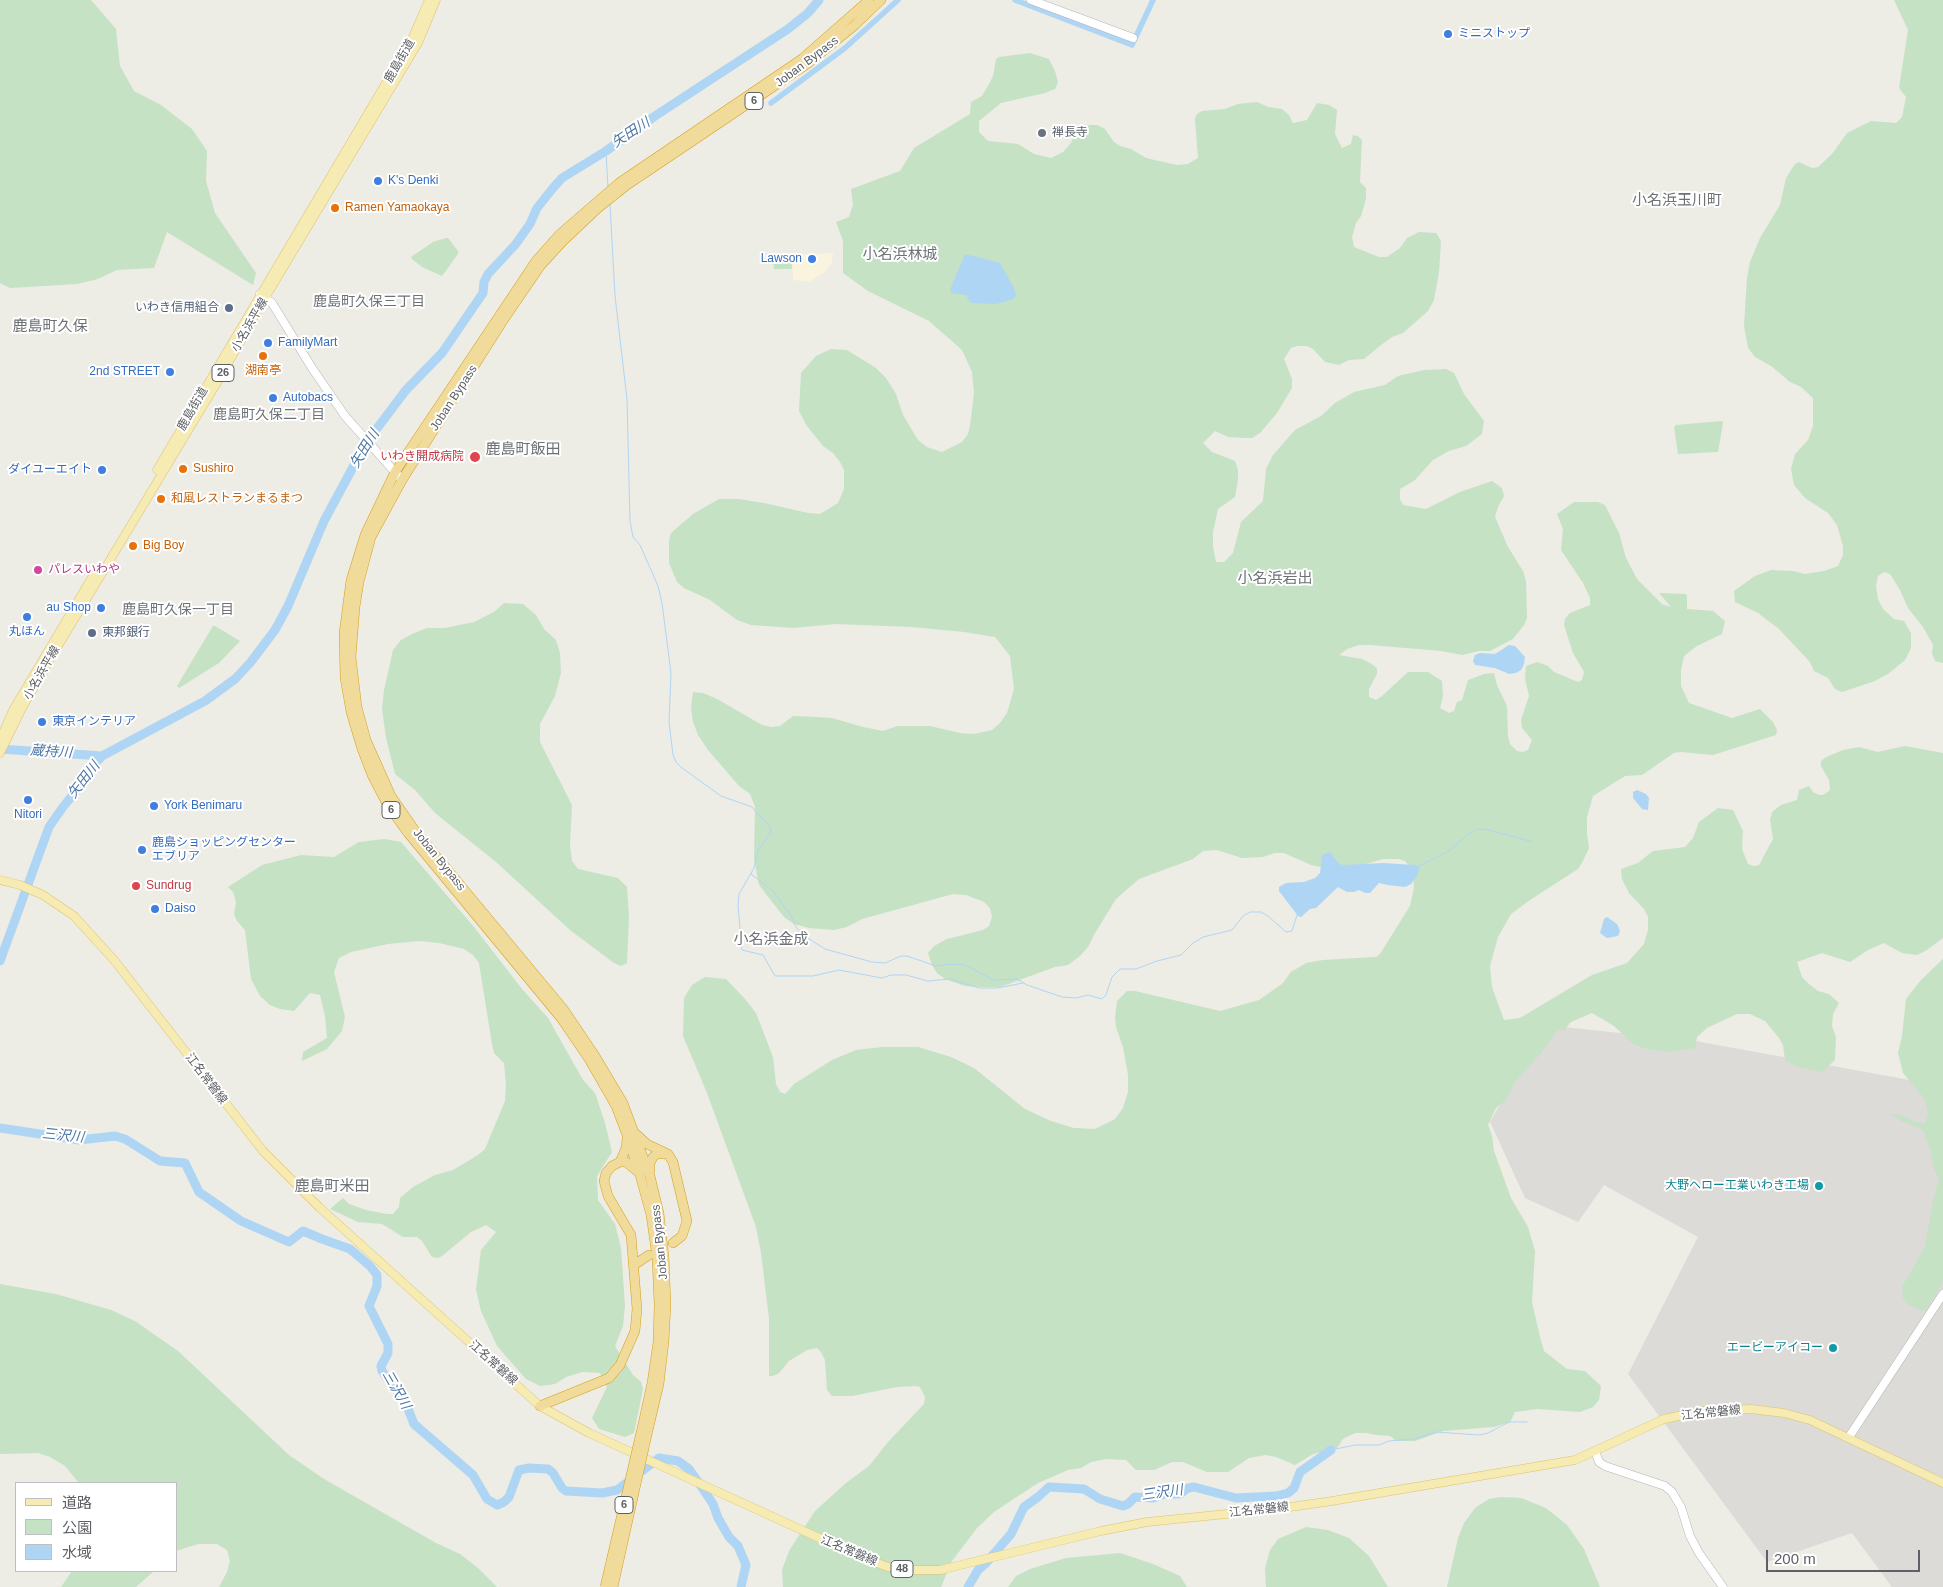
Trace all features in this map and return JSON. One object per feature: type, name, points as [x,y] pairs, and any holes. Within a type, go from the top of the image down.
[{"type":"highway","name":"Joban Bypass","points":[[605,1587],[646,1425],[659,1384],[666,1304],[664,1256],[660,1222],[630,1134],[589,1059],[561,1018],[408,833],[387,804],[362,749],[351,712],[344,658],[347,606],[351,580],[365,535],[395,472],[536,261],[559,235],[620,187],[788,69],[848,20],[869,0]]},
{"type":"highway","name":"Joban Bypass","points":[[620,187],[786,79],[840,37],[881,0]]},
{"type":"highway","name":"Joban Bypass","points":[[598,204],[541,265],[502,322],[402,480],[371,537],[354,607],[351,657],[358,707],[366,740],[391,796],[416,832],[564,1010],[595,1056],[623,1103],[630,1134]]},
{"type":"highway","points":[[620,1162],[630,1134],[668,1154],[673,1162],[688,1221],[682,1236],[673,1244]]},
{"type":"highway","points":[[540,1406],[603,1382],[617,1371],[637,1323],[634,1265],[629,1230],[608,1196],[605,1187],[606,1173],[612,1166],[620,1162],[626,1162],[645,1175],[653,1157],[657,1154],[668,1154]]},
{"type":"highway","points":[[634,1265],[649,1255]]},
{"type":"highway","name":"Joban Bypass","points":[[613,1587],[646,1425]]},
{"type":"main road","name":"鹿島街道","points":[[263,296],[412,39],[429,0]]},
{"type":"main road","name":"小名浜平線","points":[[0,753],[2,742],[218,381],[263,296],[418,43],[436,0]]},
{"type":"main road","name":"江名常磐線","points":[[0,880],[20,885],[43,895],[74,916],[114,960],[263,1151],[318,1207],[540,1406],[589,1434],[861,1558],[888,1567],[913,1570],[947,1568],[1101,1531],[1147,1522],[1276,1509],[1339,1500],[1575,1460],[1664,1419],[1702,1411],[1751,1409],[1784,1413],[1810,1420],[1943,1483]]},
{"type":"street","points":[[1031,0],[1133,38]]},
{"type":"street","points":[[263,296],[272,303],[345,416],[402,480]]},
{"type":"street","points":[[1849,1437],[1943,1294]]},
{"type":"street","points":[[1595,1452],[1599,1462],[1605,1466],[1665,1486],[1672,1492],[1681,1507],[1690,1536],[1723,1587]]},
{"type":"shaded area","points":[[833,253],[832,262],[825,272],[809,282],[793,280],[792,255]]},
{"type":"shaded area","points":[[1545,1025],[1695,1041],[1943,1086],[1943,1587],[1892,1587],[1852,1533],[1767,1562],[1628,1374],[1698,1237],[1604,1185],[1578,1222],[1525,1198],[1490,1122]]},
{"type":"green space","points":[[0,0],[91,0],[116,29],[120,66],[134,91],[161,105],[192,129],[207,151],[206,181],[215,213],[256,273],[253,285],[167,232],[154,268],[117,270],[98,279],[77,284],[10,288],[0,283]]},
{"type":"green space","points":[[1894,0],[1943,0],[1943,663],[1935,661],[1932,653],[1933,645],[1923,627],[1908,608],[1890,574],[1884,572],[1878,576],[1876,586],[1878,599],[1883,609],[1894,619],[1904,621],[1911,633],[1911,648],[1905,660],[1888,674],[1875,681],[1842,692],[1835,689],[1828,678],[1814,671],[1810,662],[1779,629],[1758,613],[1735,602],[1734,591],[1755,576],[1771,570],[1793,571],[1805,574],[1824,571],[1838,566],[1843,555],[1843,546],[1837,525],[1828,513],[1805,498],[1794,485],[1791,469],[1795,454],[1808,440],[1813,426],[1813,398],[1801,387],[1790,382],[1771,366],[1755,357],[1748,348],[1744,326],[1747,278],[1750,262],[1760,238],[1780,205],[1786,178],[1795,164],[1799,162],[1812,168],[1818,167],[1832,154],[1847,133],[1871,121],[1896,123],[1902,117],[1906,97],[1899,88],[1908,30]]},
{"type":"green space","points":[[1030,53],[1049,59],[1058,82],[1055,89],[1001,103],[979,121],[979,132],[988,141],[1018,144],[1034,154],[1051,158],[1063,152],[1071,143],[1075,133],[1080,129],[1088,125],[1097,125],[1105,129],[1114,142],[1146,158],[1177,165],[1188,164],[1198,158],[1195,119],[1197,114],[1202,111],[1225,109],[1238,104],[1257,102],[1268,107],[1282,109],[1289,115],[1293,123],[1307,120],[1317,103],[1329,105],[1337,110],[1335,134],[1342,148],[1351,144],[1353,135],[1358,136],[1362,140],[1360,182],[1366,188],[1366,199],[1352,237],[1354,247],[1379,257],[1387,257],[1400,248],[1407,238],[1419,232],[1436,233],[1441,241],[1439,272],[1434,300],[1428,311],[1403,333],[1392,337],[1364,359],[1349,360],[1339,365],[1325,362],[1313,349],[1307,346],[1291,348],[1284,359],[1292,379],[1292,388],[1277,413],[1260,433],[1252,438],[1246,438],[1228,437],[1215,431],[1203,443],[1212,452],[1235,461],[1238,470],[1235,497],[1218,509],[1213,532],[1216,562],[1224,562],[1233,553],[1241,522],[1263,501],[1266,469],[1273,455],[1295,430],[1321,416],[1335,403],[1354,392],[1385,385],[1398,376],[1424,370],[1446,369],[1454,373],[1464,394],[1484,421],[1482,434],[1466,446],[1449,451],[1433,460],[1415,480],[1400,489],[1400,499],[1403,505],[1426,509],[1460,492],[1492,481],[1502,488],[1504,496],[1495,517],[1508,547],[1523,571],[1526,581],[1527,618],[1513,639],[1490,651],[1479,651],[1462,655],[1441,651],[1370,645],[1359,645],[1347,649],[1339,655],[1362,659],[1377,668],[1377,674],[1369,689],[1369,697],[1376,700],[1408,672],[1428,672],[1442,681],[1443,696],[1440,708],[1449,713],[1454,711],[1457,702],[1462,700],[1468,680],[1484,674],[1494,673],[1497,685],[1507,706],[1510,744],[1517,751],[1523,752],[1528,750],[1532,740],[1522,728],[1521,720],[1529,696],[1525,678],[1526,666],[1537,662],[1548,666],[1554,672],[1578,682],[1582,680],[1584,672],[1573,653],[1564,625],[1565,619],[1570,613],[1590,605],[1590,598],[1583,583],[1561,550],[1563,529],[1557,514],[1574,502],[1598,502],[1605,505],[1619,533],[1626,558],[1637,579],[1662,604],[1671,607],[1659,593],[1686,594],[1687,609],[1713,611],[1725,621],[1722,634],[1697,646],[1684,656],[1681,670],[1681,686],[1689,703],[1732,718],[1760,709],[1773,722],[1777,730],[1776,735],[1713,755],[1674,753],[1642,775],[1625,776],[1593,796],[1587,817],[1589,848],[1578,869],[1511,914],[1498,937],[1490,966],[1492,987],[1504,1020],[1520,1018],[1592,975],[1627,963],[1644,944],[1648,930],[1648,917],[1644,909],[1629,893],[1622,879],[1621,869],[1638,863],[1653,851],[1685,847],[1693,838],[1699,822],[1718,808],[1733,810],[1743,831],[1742,849],[1748,864],[1759,865],[1773,839],[1770,820],[1772,812],[1781,805],[1797,800],[1799,790],[1809,786],[1813,792],[1819,795],[1829,791],[1829,780],[1821,766],[1821,761],[1843,750],[1859,747],[1878,752],[1905,746],[1943,753],[1943,938],[1917,955],[1902,953],[1884,943],[1868,950],[1850,962],[1822,953],[1797,962],[1802,977],[1809,984],[1818,991],[1829,994],[1839,1003],[1833,1014],[1832,1026],[1836,1037],[1835,1060],[1822,1072],[1797,1067],[1785,1060],[1783,1045],[1779,1038],[1765,1021],[1750,1014],[1737,1014],[1707,1028],[1697,1037],[1695,1048],[1670,1052],[1647,1049],[1633,1044],[1614,1026],[1592,1013],[1571,1022],[1564,1030],[1558,1030],[1515,1082],[1506,1100],[1496,1108],[1488,1125],[1494,1151],[1511,1198],[1528,1227],[1535,1251],[1532,1302],[1544,1351],[1567,1369],[1585,1371],[1601,1386],[1599,1400],[1593,1407],[1580,1412],[1537,1409],[1515,1412],[1510,1422],[1494,1427],[1443,1431],[1415,1441],[1396,1441],[1390,1436],[1355,1433],[1343,1439],[1337,1448],[1313,1454],[1295,1465],[1266,1455],[1249,1458],[1228,1472],[1207,1472],[1183,1462],[1172,1462],[1154,1470],[1136,1470],[1126,1460],[1106,1459],[1091,1462],[1081,1468],[1068,1470],[1038,1483],[994,1512],[977,1528],[952,1561],[941,1587],[783,1587],[782,1570],[789,1551],[815,1511],[846,1483],[869,1466],[888,1442],[924,1404],[925,1397],[920,1387],[916,1386],[897,1387],[852,1396],[832,1396],[827,1390],[825,1360],[817,1348],[807,1350],[789,1361],[779,1373],[769,1376],[769,1319],[756,1227],[707,1093],[683,1036],[684,998],[692,985],[705,977],[726,979],[745,999],[756,1013],[773,1057],[776,1084],[780,1092],[785,1094],[794,1084],[832,1060],[856,1050],[882,1047],[918,1047],[951,1057],[974,1068],[1025,1109],[1051,1121],[1074,1128],[1095,1129],[1115,1119],[1123,1108],[1128,1092],[1128,1075],[1115,1018],[1117,1001],[1127,991],[1135,991],[1220,1011],[1259,1000],[1282,984],[1291,972],[1306,963],[1323,960],[1376,957],[1380,954],[1410,906],[1414,888],[1409,866],[1405,861],[1399,859],[1383,859],[1348,869],[1331,869],[1311,865],[1284,853],[1242,858],[1217,850],[1203,851],[1193,859],[1139,879],[1116,899],[1088,947],[1068,965],[1055,967],[1000,987],[982,987],[965,986],[945,979],[937,973],[928,953],[934,946],[947,939],[983,930],[989,926],[992,917],[990,908],[984,902],[966,895],[953,894],[862,919],[847,927],[834,930],[809,928],[794,924],[784,917],[759,885],[754,859],[755,807],[750,794],[739,786],[708,750],[698,735],[693,722],[691,707],[693,692],[703,693],[717,699],[762,725],[771,727],[780,726],[793,716],[832,718],[883,731],[897,726],[930,726],[960,733],[974,734],[992,730],[1007,713],[1014,689],[1010,656],[995,637],[964,632],[912,627],[835,624],[794,628],[751,625],[737,620],[710,600],[684,588],[677,582],[669,563],[669,540],[671,533],[693,514],[719,499],[738,499],[820,514],[838,503],[844,489],[844,470],[833,453],[823,446],[807,426],[799,411],[801,373],[816,356],[831,349],[847,350],[876,368],[886,378],[896,394],[903,415],[918,440],[927,447],[942,452],[962,442],[968,434],[974,393],[972,372],[962,350],[929,321],[868,291],[843,273],[843,241],[836,222],[849,217],[853,205],[851,189],[900,171],[914,148],[970,114],[971,102],[982,96],[993,76],[996,59]]},
{"type":"green space","points":[[446,238],[458,251],[458,254],[442,276],[422,267],[412,259],[411,257],[433,242]]},
{"type":"green space","points":[[791,256],[792,269],[774,269],[773,257]]},
{"type":"green space","points":[[1722,421],[1718,452],[1678,454],[1674,427],[1676,425]]},
{"type":"green space","points":[[504,603],[523,604],[536,615],[544,629],[556,640],[560,653],[561,673],[555,696],[540,724],[540,742],[572,805],[570,845],[572,861],[578,869],[618,878],[627,887],[629,917],[627,963],[621,966],[614,963],[570,930],[496,862],[435,813],[415,790],[395,774],[386,738],[382,709],[384,690],[393,650],[401,640],[412,634],[427,628],[445,628],[474,622],[494,612]]},
{"type":"green space","points":[[213,626],[240,641],[219,663],[179,688],[177,686]]},
{"type":"green space","points":[[384,839],[401,842],[474,927],[522,989],[548,1018],[583,1080],[595,1093],[612,1152],[597,1176],[598,1200],[615,1224],[621,1248],[625,1306],[623,1326],[615,1346],[633,1375],[641,1382],[643,1389],[634,1433],[625,1437],[599,1429],[592,1418],[607,1387],[600,1373],[582,1372],[566,1377],[555,1384],[540,1386],[526,1379],[497,1346],[481,1311],[476,1290],[481,1250],[496,1232],[486,1225],[471,1232],[438,1258],[432,1257],[422,1241],[417,1237],[403,1237],[382,1224],[358,1222],[330,1209],[343,1198],[349,1204],[366,1210],[393,1214],[399,1207],[400,1198],[413,1187],[435,1175],[453,1170],[485,1149],[505,1101],[504,1063],[494,1053],[479,963],[473,955],[464,949],[439,943],[419,941],[388,944],[351,952],[339,958],[334,972],[345,1017],[342,1031],[327,1049],[302,1061],[303,1052],[327,1038],[325,1016],[320,995],[310,993],[294,1011],[280,1009],[270,1005],[260,996],[251,979],[245,930],[234,914],[235,898],[233,892],[228,887],[262,865],[301,855],[334,857],[359,842]]},
{"type":"green space","points":[[1943,959],[1943,1282],[1926,1310],[1923,1311],[1909,1305],[1903,1299],[1902,1287],[1925,1247],[1939,1178],[1934,1169],[1930,1148],[1923,1130],[1899,1120],[1892,1114],[1898,1114],[1916,1122],[1925,1123],[1928,1114],[1924,1098],[1903,1073],[1898,1053],[1906,999],[1921,980]]},
{"type":"green space","points":[[0,1284],[56,1294],[111,1310],[135,1321],[178,1351],[289,1455],[324,1479],[436,1543],[460,1554],[478,1568],[497,1587],[219,1587],[227,1572],[230,1561],[227,1550],[217,1544],[198,1544],[178,1550],[178,1482],[78,1482],[65,1466],[50,1457],[38,1453],[0,1454]]},
{"type":"green space","points":[[1501,1497],[1521,1498],[1546,1508],[1567,1525],[1584,1549],[1600,1587],[1447,1587],[1458,1538],[1464,1523],[1475,1508],[1489,1499]]},
{"type":"green space","points":[[1306,1527],[1328,1530],[1349,1538],[1369,1556],[1388,1587],[1266,1587],[1265,1568],[1270,1550],[1278,1539]]},
{"type":"green space","points":[[1120,1553],[1153,1564],[1180,1576],[1187,1587],[1008,1587],[1016,1576],[1030,1569],[1066,1558]]},
{"type":"green space","points":[[71,1572],[153,1572],[136,1587],[61,1587]]},
{"type":"water","points":[[965,254],[1000,263],[1015,290],[1014,299],[996,304],[972,303],[966,295],[951,293],[951,287]]},
{"type":"water","points":[[1509,645],[1515,646],[1525,657],[1521,670],[1516,673],[1509,674],[1495,668],[1475,665],[1473,661],[1475,655],[1480,653],[1495,654]]},
{"type":"water","points":[[1637,790],[1646,794],[1649,798],[1648,810],[1642,809],[1633,798],[1633,792]]},
{"type":"water","points":[[1330,852],[1339,864],[1383,863],[1415,865],[1419,868],[1418,874],[1411,884],[1405,887],[1379,883],[1370,893],[1359,890],[1347,892],[1338,887],[1316,908],[1310,909],[1301,917],[1298,916],[1279,891],[1279,887],[1286,883],[1304,882],[1315,878],[1320,873],[1322,855]]},
{"type":"water","points":[[1607,917],[1617,924],[1620,931],[1618,936],[1607,938],[1600,933],[1604,919]]},
{"type":"waterway","name":"矢田川","points":[[0,961],[49,827],[63,807],[102,756],[205,701],[235,679],[250,663],[275,630],[288,606],[324,521],[366,443],[406,390],[442,353],[483,293],[484,282],[488,274],[515,245],[530,224],[537,208],[553,188],[562,178],[606,151],[655,116],[788,29],[808,13],[819,0]]},
{"type":"waterway","points":[[771,103],[845,48],[898,0]]},
{"type":"waterway","points":[[1015,0],[1132,45],[1153,0]]},
{"type":"waterway","points":[[606,151],[608,188]]},
{"type":"waterway","points":[[610,204],[615,296],[627,399],[630,521],[633,537],[640,545],[658,586],[662,603],[671,673],[669,722],[673,755],[676,762],[682,768],[721,796],[752,807],[771,828],[770,834],[758,850],[754,868],[739,894],[738,906],[742,950],[763,955],[775,976],[813,976],[839,970],[882,978],[891,975],[906,975],[928,981],[950,979],[979,988],[997,988],[1023,983]]},
{"type":"waterway","name":"蔵持川","points":[[0,749],[102,756]]},
{"type":"waterway","points":[[1417,867],[1449,851],[1477,829],[1488,830],[1533,842]]},
{"type":"waterway","points":[[751,874],[773,891],[803,935],[825,949],[872,962],[885,963],[901,956],[907,956],[936,966],[965,965],[994,980],[1017,979],[1027,985],[1062,997],[1076,998],[1088,995],[1102,999],[1106,995],[1112,977],[1120,969],[1136,969],[1181,955],[1193,943],[1203,937],[1232,930],[1243,916],[1250,912],[1261,912],[1286,932],[1292,931],[1297,915]]},
{"type":"waterway","name":"三沢川","points":[[0,1128],[79,1140],[115,1136],[125,1139],[160,1161],[185,1163],[199,1192],[241,1221],[289,1242],[303,1231],[350,1249],[370,1266],[377,1275],[377,1286],[369,1306],[388,1344],[388,1353],[381,1366],[382,1371],[405,1401],[414,1424],[473,1475],[487,1499],[497,1505],[504,1502],[509,1497],[519,1470],[529,1468],[548,1469],[566,1491],[602,1493],[617,1490],[659,1458],[678,1461],[689,1469],[699,1483],[713,1504],[718,1518],[729,1537],[738,1546],[746,1565],[741,1587]]},
{"type":"waterway","points":[[1331,1450],[1355,1445],[1379,1445],[1389,1441],[1414,1439],[1436,1432],[1479,1435],[1488,1433],[1509,1422],[1527,1422]]},
{"type":"waterway","name":"三沢川","points":[[968,1587],[978,1570],[1011,1534],[1024,1507],[1049,1487],[1084,1489],[1100,1499],[1123,1506],[1135,1497],[1153,1498],[1165,1494],[1180,1494],[1188,1488],[1194,1487],[1236,1498],[1276,1496],[1288,1493],[1294,1488],[1300,1472],[1331,1450]]},
{"type":"place","name":"ミニストップ","points":[[1448,34]]},
{"type":"place","name":"禅長寺","points":[[1042,133]]},
{"type":"place","name":"K's Denki","points":[[378,181]]},
{"type":"place","name":"Ramen Yamaokaya","points":[[335,208]]},
{"type":"place","name":"Lawson","points":[[812,259]]},
{"type":"place","name":"いわき信用組合","points":[[229,308]]},
{"type":"place","name":"FamilyMart","points":[[268,343]]},
{"type":"place","name":"湖南亭","points":[[263,356]]},
{"type":"place","name":"2nd STREET","points":[[170,372]]},
{"type":"place","name":"Autobacs","points":[[273,398]]},
{"type":"place","name":"いわき開成病院","points":[[475,457]]},
{"type":"place","name":"Sushiro","points":[[183,469]]},
{"type":"place","name":"ダイユーエイト","points":[[102,470]]},
{"type":"place","name":"和風レストランまるまつ","points":[[161,499]]},
{"type":"place","name":"Big Boy","points":[[133,546]]},
{"type":"place","name":"パレスいわや","points":[[38,570]]},
{"type":"place","name":"au Shop","points":[[101,608]]},
{"type":"place","name":"丸ほん","points":[[27,617]]},
{"type":"place","name":"東邦銀行","points":[[92,633]]},
{"type":"place","name":"東京インテリア","points":[[42,722]]},
{"type":"place","name":"Nitori","points":[[28,800]]},
{"type":"place","name":"York Benimaru","points":[[154,806]]},
{"type":"place","name":"鹿島ショッピングセンター エブリア","points":[[142,850]]},
{"type":"place","name":"Sundrug","points":[[136,886]]},
{"type":"place","name":"Daiso","points":[[155,909]]},
{"type":"place","name":"大野ヘロー工業いわき工場","points":[[1819,1186]]},
{"type":"place","name":"エービーアイコー","points":[[1833,1348]]},
{"type":"district","name":"小名浜玉川町","points":[[1677,201]]},
{"type":"district","name":"小名浜林城","points":[[900,255]]},
{"type":"district","name":"鹿島町久保三丁目","points":[[369,302]]},
{"type":"district","name":"鹿島町久保","points":[[50,327]]},
{"type":"district","name":"鹿島町久保二丁目","points":[[269,415]]},
{"type":"district","name":"鹿島町飯田","points":[[523,450]]},
{"type":"district","name":"小名浜岩出","points":[[1275,579]]},
{"type":"district","name":"鹿島町久保一丁目","points":[[178,610]]},
{"type":"district","name":"小名浜金成","points":[[771,940]]},
{"type":"district","name":"鹿島町米田","points":[[332,1187]]}]
